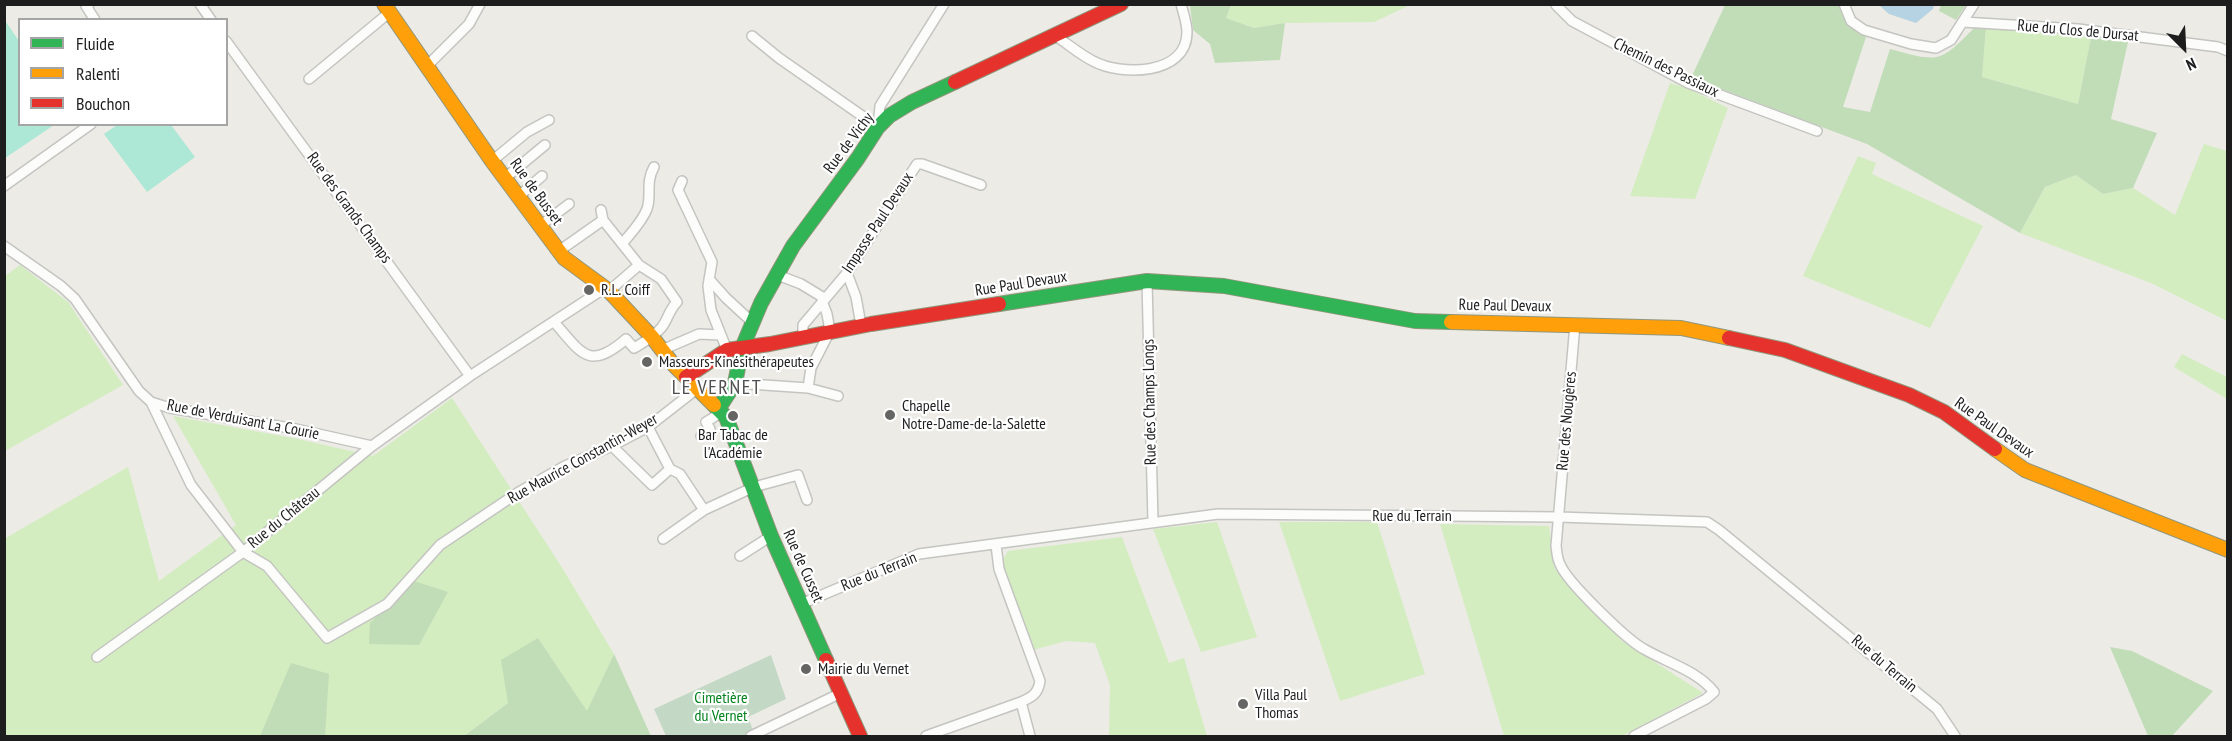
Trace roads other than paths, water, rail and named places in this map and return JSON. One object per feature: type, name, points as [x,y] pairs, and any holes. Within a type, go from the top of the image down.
[{"type":"street","points":[[89,4],[86,6],[94,18]]},
{"type":"street","points":[[200,4],[210,18]]},
{"type":"street","points":[[427,66],[469,24],[480,4]]},
{"type":"street","points":[[752,36],[779,58],[878,127],[880,106],[944,4]]},
{"type":"street","name":"Rue de Vichy","points":[[735,383],[742,348],[776,274],[793,246],[878,127],[902,108],[1121,4]]},
{"type":"street","points":[[1054,35],[1094,62],[1126,72],[1146,70],[1164,65],[1176,56],[1184,45],[1187,31],[1181,4]]},
{"type":"street","points":[[1844,4],[1851,21],[1864,30],[1936,48],[1951,40],[1974,4]]},
{"type":"street","name":"Chemin des Passiaux","points":[[1556,5],[1572,21],[1688,83],[1817,131]]},
{"type":"street","points":[[309,79],[387,8]]},
{"type":"street","name":"Rue de Busset","points":[[387,8],[492,161],[559,251],[574,267],[607,290],[686,377],[720,410]]},
{"type":"street","name":"Rue du Clos de Dursat","points":[[1963,22],[2078,29],[2218,47],[2228,51]]},
{"type":"street","name":"Rue des Grands Champs","points":[[228,44],[470,376]]},
{"type":"street","points":[[890,92],[902,108]]},
{"type":"street","points":[[492,161],[527,132],[549,120]]},
{"type":"street","points":[[4,186],[88,126]]},
{"type":"street","points":[[505,178],[545,145]]},
{"type":"street","name":"Impasse Paul Devaux","points":[[803,336],[803,325],[846,273],[917,165],[922,164],[981,185]]},
{"type":"street","points":[[622,244],[647,208],[648,184],[654,167]]},
{"type":"street","points":[[518,197],[542,176]]},
{"type":"street","points":[[682,181],[678,189],[712,262],[708,286],[711,310],[727,350],[686,377]]},
{"type":"street","points":[[540,226],[569,204]]},
{"type":"street","points":[[554,321],[581,352],[589,356],[600,356],[611,352],[626,339],[634,348],[652,337],[663,326],[670,309],[677,302],[661,279],[639,265],[603,220],[601,210]]},
{"type":"street","points":[[559,251],[603,220]]},
{"type":"street","name":"Rue de Verduisant La Courie","points":[[4,246],[61,286],[75,299],[139,391],[151,402],[170,408],[296,429],[372,446]]},
{"type":"street","name":"Rue du Château","points":[[97,657],[243,552],[372,446],[470,376],[554,321],[607,290],[639,265]]},
{"type":"street","points":[[846,273],[856,297],[861,326]]},
{"type":"street","points":[[776,274],[801,284],[823,300],[827,314],[830,331],[811,368],[808,388]]},
{"type":"street","points":[[709,279],[752,322]]},
{"type":"street","name":"Rue Paul Devaux","points":[[727,350],[830,331],[1147,281],[1224,286],[1414,321],[1682,328],[1803,356],[1908,395],[1944,412],[2025,470],[2228,550]]},
{"type":"street","name":"Rue des Champs Longs","points":[[1147,281],[1153,522]]},
{"type":"street","name":"Rue des Nougères","points":[[1575,324],[1557,546],[1560,564],[1572,582],[1625,635],[1641,648],[1703,680],[1713,692],[1706,699],[1634,736]]},
{"type":"street","points":[[662,350],[699,334],[721,335]]},
{"type":"street","points":[[701,436],[710,429],[706,423],[720,410],[735,383],[808,388],[838,396]]},
{"type":"street","name":"Rue Maurice Constantin-Weyer","points":[[243,552],[267,566],[327,638],[387,604],[440,545],[519,492],[565,466],[612,446],[648,427],[698,388]]},
{"type":"street","points":[[151,402],[191,484],[243,552]]},
{"type":"street","name":"Rue de Cusset","points":[[720,410],[754,487],[771,536],[860,736]]},
{"type":"street","points":[[648,427],[670,469],[680,474],[704,510]]},
{"type":"street","points":[[612,446],[652,485],[670,469]]},
{"type":"street","points":[[663,539],[704,510],[754,487],[798,475],[807,500]]},
{"type":"street","name":"Rue du Terrain","points":[[801,604],[919,554],[1218,514],[1559,517],[1707,522],[1937,709],[1955,736]]},
{"type":"street","points":[[740,556],[771,536]]},
{"type":"street","points":[[926,736],[1032,698],[1038,690],[1040,681],[999,569],[996,545]]},
{"type":"street","points":[[751,736],[841,693]]},
{"type":"street","points":[[1021,702],[1030,736]]},
{"type":"water","points":[[1879,5],[1934,5],[1933,9],[1916,23],[1889,14]]},
{"type":"place","name":"R.L. Coiff","points":[[589,290]]},
{"type":"place","name":"Masseurs-Kinésithérapeutes","points":[[647,362]]},
{"type":"place","name":"Chapelle Notre-Dame-de-la-Salette","points":[[890,415]]},
{"type":"place","name":"Bar Tabac de l'Académie","points":[[733,416]]},
{"type":"place","name":"Mairie du Vernet","points":[[806,669]]},
{"type":"place","name":"Villa Paul Thomas","points":[[1243,704]]},
{"type":"district","name":"LE VERNET","points":[[717,388]]},
{"type":"park label","name":"Cimetière du Vernet","points":[[721,707]]}]
